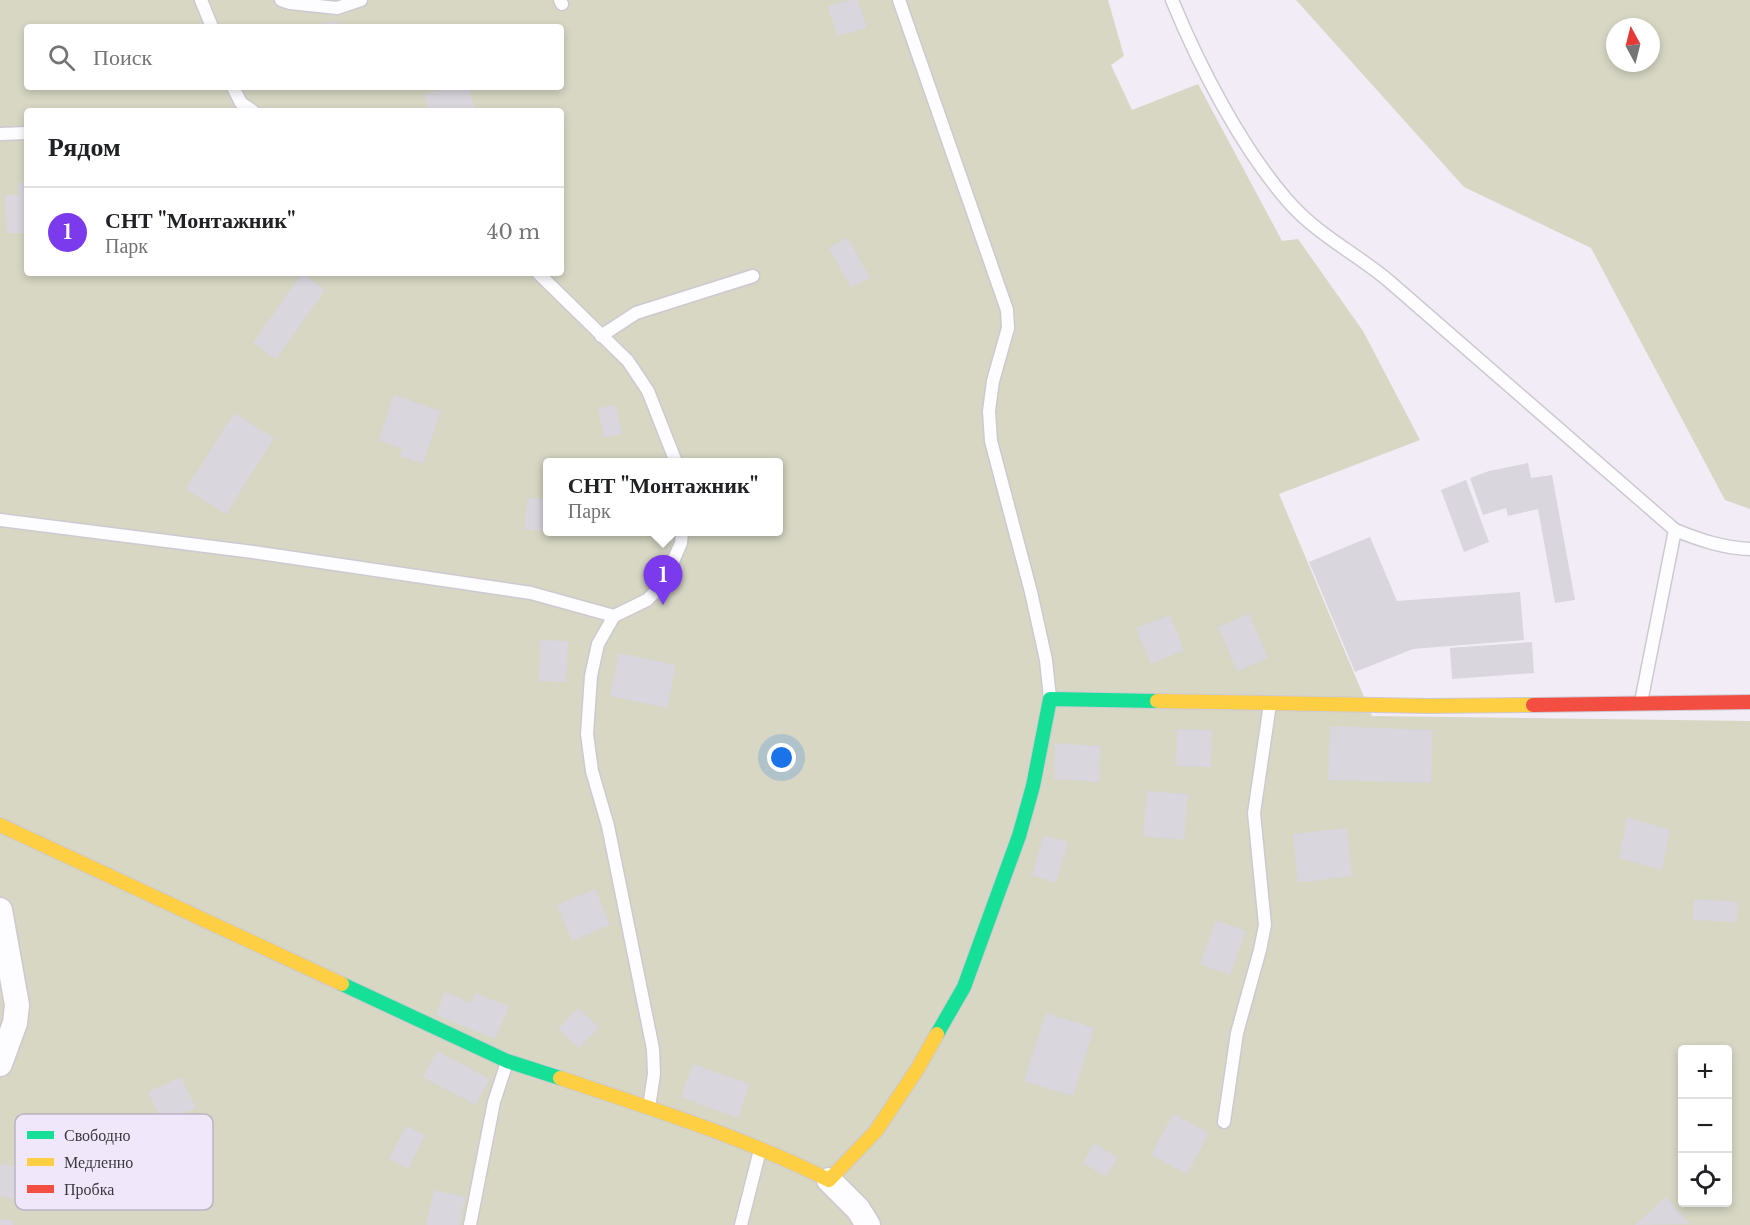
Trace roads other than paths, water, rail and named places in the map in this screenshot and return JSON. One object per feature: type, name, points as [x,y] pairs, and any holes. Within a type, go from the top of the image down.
[{"type":"street","points":[[829,1180],[876,1131],[918,1068],[964,987],[1019,836],[1033,786],[1050,699],[1429,706],[1750,702]]},
{"type":"street","points":[[0,825],[507,1061],[649,1108],[799,1164],[829,1180],[858,1209],[868,1225]]},
{"type":"street","points":[[0,910],[17,1005],[15,1023],[0,1064]]},
{"type":"lane","points":[[203,0],[211,24]]},
{"type":"lane","points":[[281,0],[337,8],[361,0]]},
{"type":"lane","points":[[899,0],[1007,310],[1008,328],[993,381],[988,411],[991,441],[1031,592],[1046,660],[1050,699]]},
{"type":"lane","points":[[1172,0],[1210,80],[1253,159],[1288,201],[1317,230],[1385,279],[1675,530],[1701,541],[1750,549]]},
{"type":"lane","points":[[234,90],[237,107]]},
{"type":"lane","points":[[0,134],[24,133]]},
{"type":"lane","points":[[541,276],[628,362],[648,391],[674,458]]},
{"type":"lane","points":[[601,336],[636,313],[753,276]]},
{"type":"lane","points":[[0,520],[253,552],[531,592],[614,616]]},
{"type":"lane","points":[[1640,705],[1675,530]]},
{"type":"lane","points":[[649,1108],[654,1074],[653,1049],[608,826],[592,771],[587,734],[591,675],[598,644],[614,616],[647,600],[663,584],[681,543],[682,536]]},
{"type":"lane","points":[[1224,1122],[1237,1033],[1265,925],[1254,813],[1270,702]]},
{"type":"lane","points":[[470,1225],[494,1102],[507,1061]]},
{"type":"lane","points":[[741,1225],[760,1149]]},
{"type":"place","name":"СНТ \"Монтажник\"","points":[[663,605]]}]
